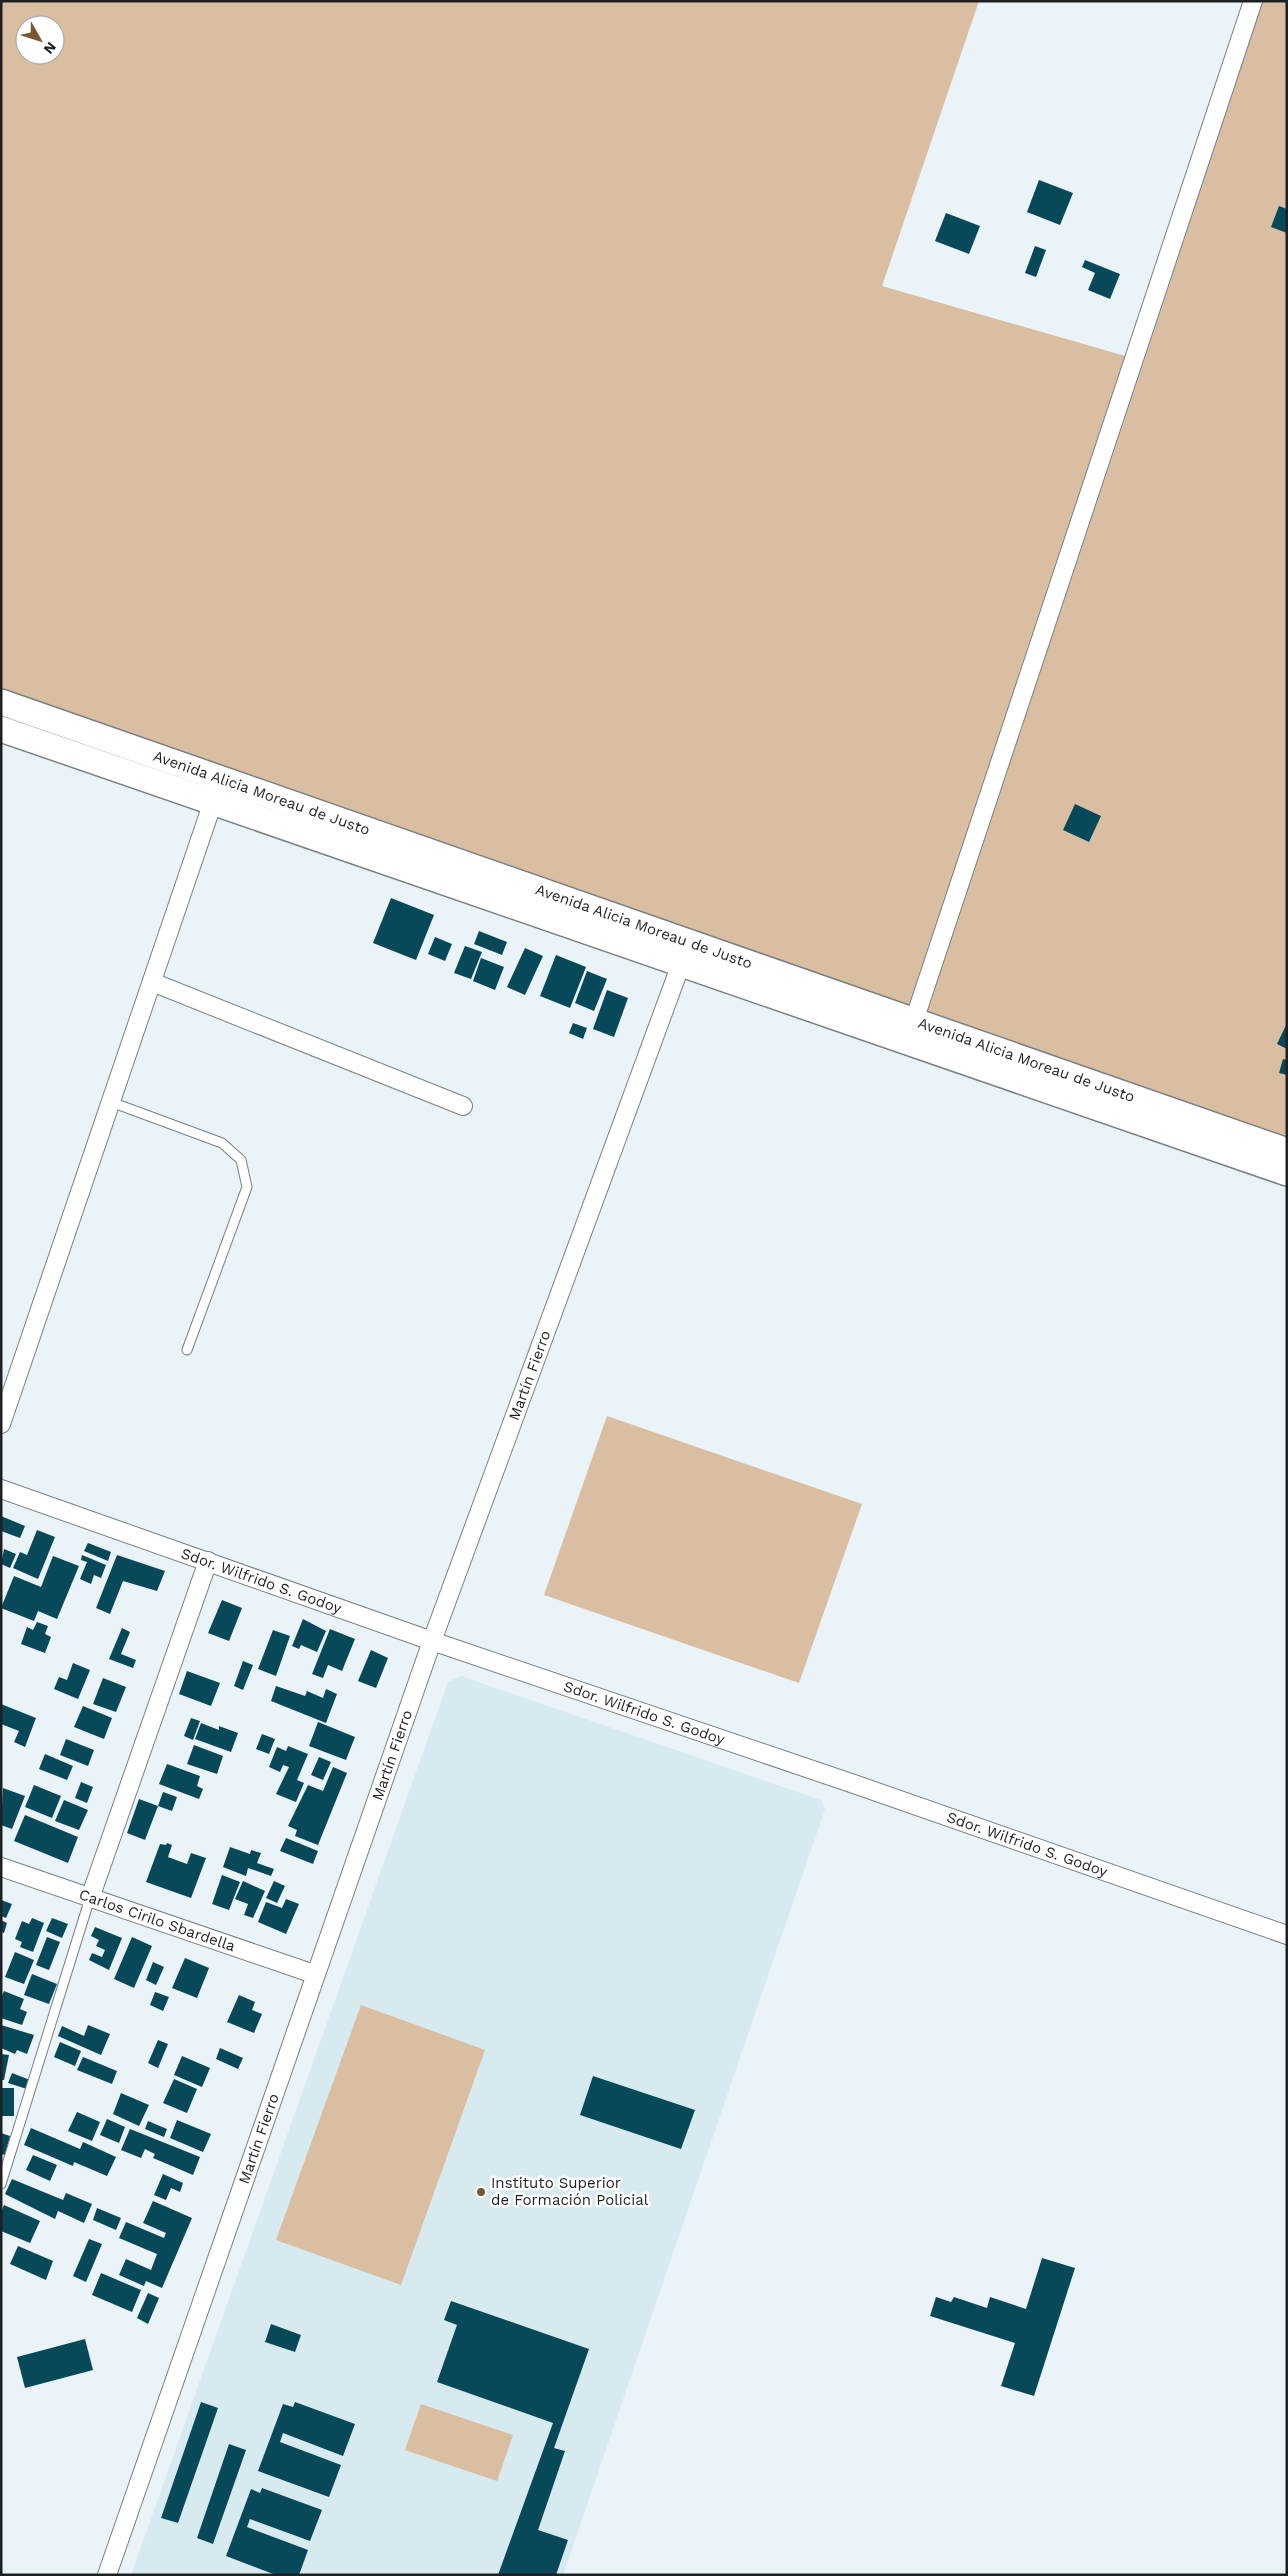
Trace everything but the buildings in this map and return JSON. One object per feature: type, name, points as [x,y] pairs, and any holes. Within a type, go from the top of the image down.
[{"type":"main road","name":"Avenida Alicia Moreau de Justo","points":[[1,702],[217,790],[685,953],[1287,1174]]},
{"type":"main road","name":"Avenida Alicia Moreau de Justo","points":[[1,729],[217,790]]},
{"type":"main road","name":"Avenida Alicia Moreau de Justo","points":[[685,953],[914,1020],[1287,1150]]},
{"type":"street","points":[[914,1020],[1253,1]]},
{"type":"street","points":[[1,1424],[217,790]]},
{"type":"street","name":"Martín Fierro","points":[[106,2575],[314,1974],[432,1641],[685,953]]},
{"type":"street","points":[[152,982],[463,1106]]},
{"type":"street","name":"Sdor. Wilfrido S. Godoy","points":[[1,1490],[432,1641],[851,1783],[1287,1935]]},
{"type":"street","points":[[90,1898],[208,1561]]},
{"type":"street","name":"Carlos Cirilo Sbardella","points":[[1,1867],[314,1974]]},
{"type":"lane","points":[[111,1102],[222,1143],[240,1160],[247,1187],[187,1350]]},
{"type":"lane","points":[[1,2184],[90,1898]]},
{"type":"shaded area","points":[[1,1],[979,1],[882,286],[1139,360],[1257,1],[1287,1],[1287,1148],[1,703]]},
{"type":"shaded area","points":[[607,1416],[862,1504],[799,1683],[544,1595]]},
{"type":"shaded area","name":"Instituto Superior de Formación Policial","points":[[461,1676],[821,1800],[825,1809],[563,2575],[131,2575],[448,1682]]},
{"type":"shaded area","points":[[361,2005],[485,2050],[401,2285],[276,2240]]},
{"type":"shaded area","points":[[421,2404],[513,2435],[497,2481],[405,2450]]},
{"type":"place","name":"Instituto Superior de Formación Policial","points":[[481,2192]]}]
